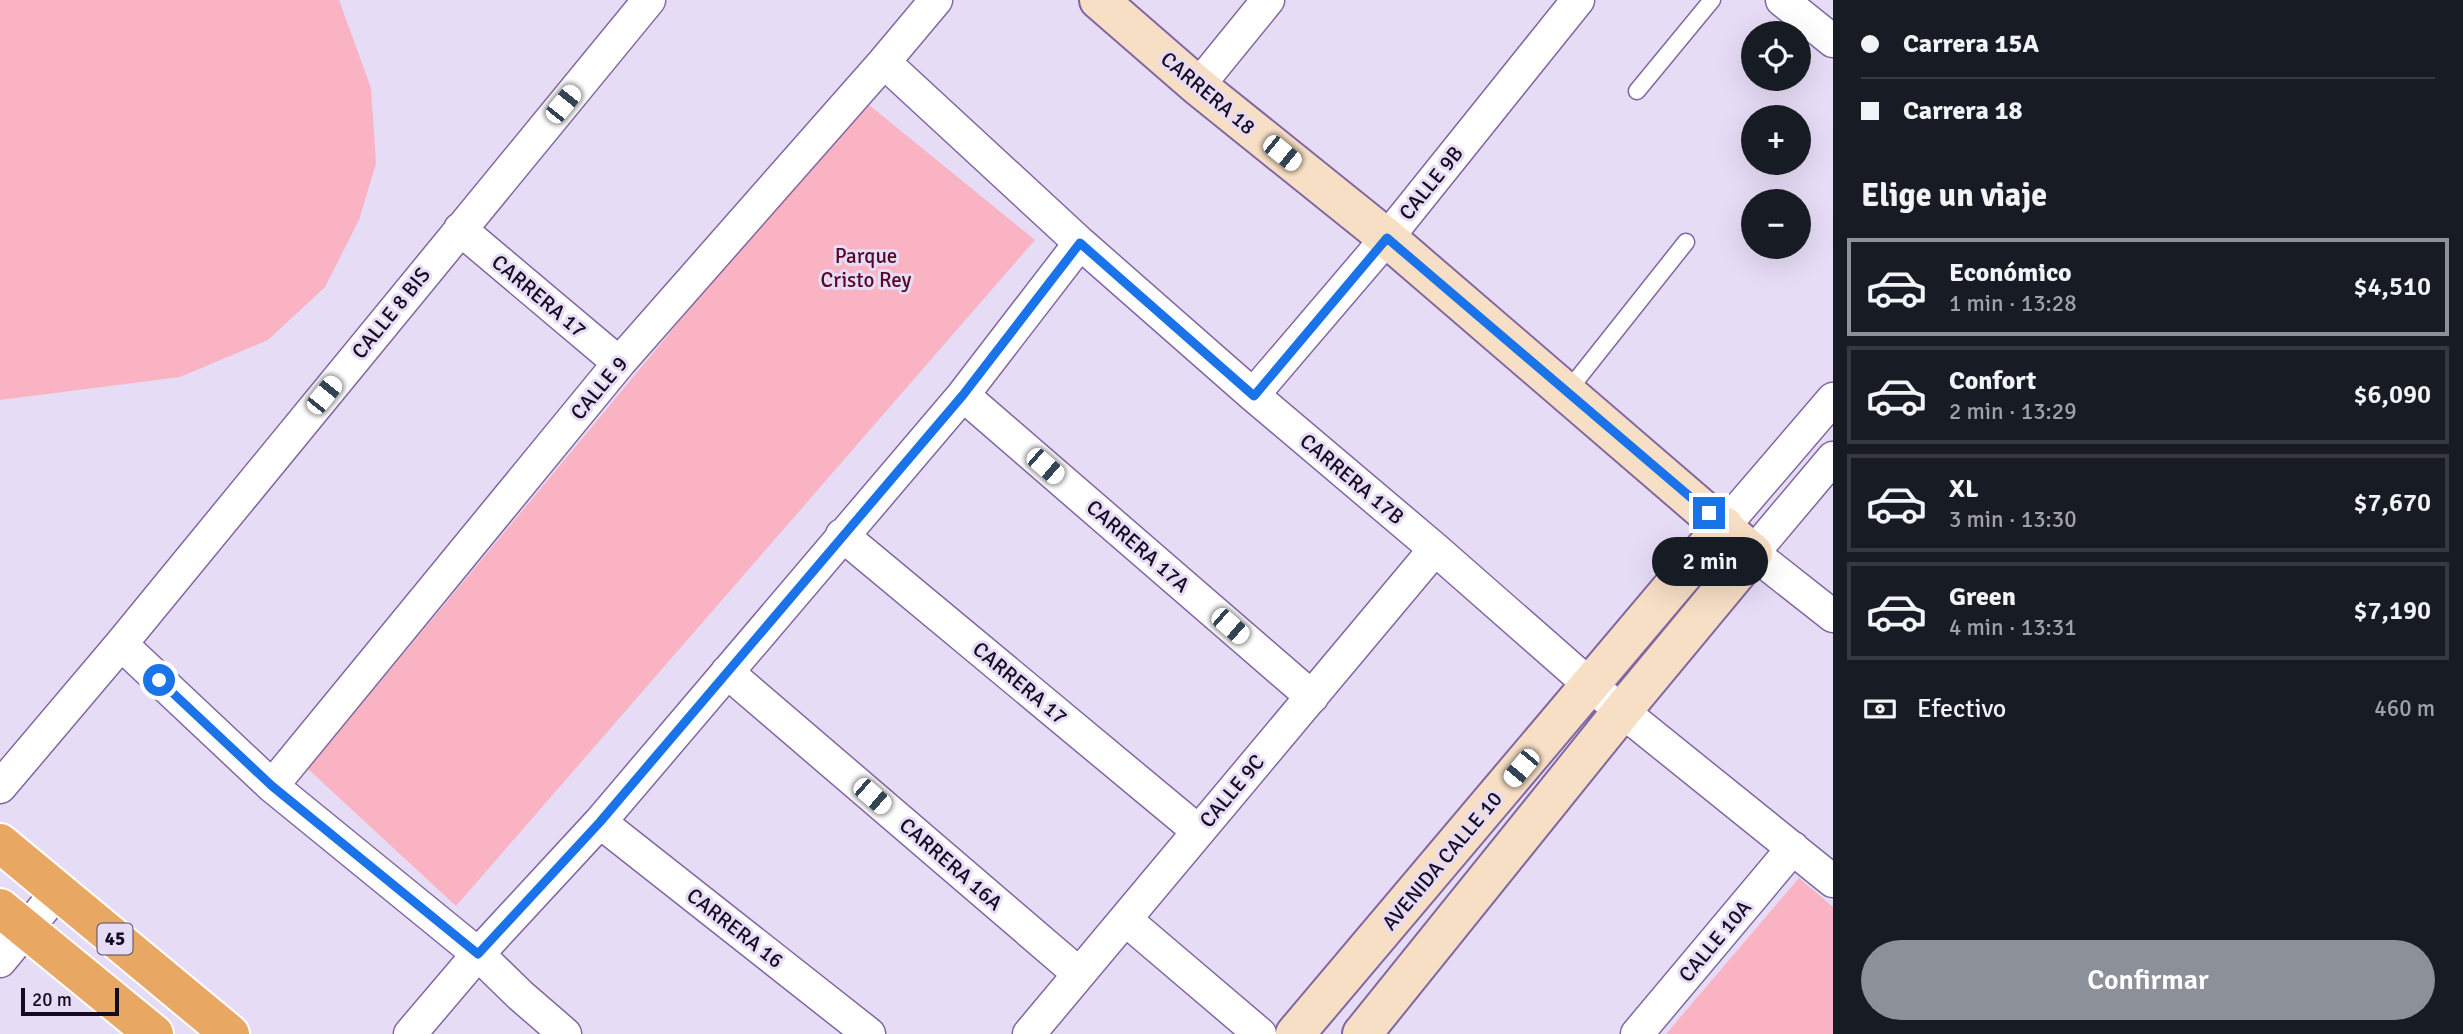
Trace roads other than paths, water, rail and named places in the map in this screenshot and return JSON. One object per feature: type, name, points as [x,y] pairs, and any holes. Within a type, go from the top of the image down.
[{"type":"highway","name":"45","points":[[0,843],[230,1034]]},
{"type":"highway","name":"45","points":[[13,918],[154,1034]]},
{"type":"main road","name":"CARRERA 18","points":[[1099,0],[1198,86],[1387,238],[1753,553]]},
{"type":"main road","name":"AVENIDA CALLE 10","points":[[1295,1034],[1724,526]]},
{"type":"main road","points":[[1362,1034],[1753,553]]},
{"type":"street","name":"CALLE 8 BIS","points":[[0,787],[121,644],[649,0]]},
{"type":"street","name":"CALLE 9","points":[[272,786],[619,363],[936,0]]},
{"type":"street","points":[[1198,86],[1268,0]]},
{"type":"street","name":"CALLE 9B","points":[[1254,396],[1387,238],[1578,0]]},
{"type":"street","points":[[1782,0],[1833,41]]},
{"type":"street","name":"CARRERA 17B","points":[[884,62],[1080,243],[1254,396],[1591,686],[1833,881]]},
{"type":"street","name":"CARRERA 17","points":[[460,229],[619,363]]},
{"type":"street","points":[[410,1034],[478,954],[600,822],[963,395],[1080,243]]},
{"type":"street","name":"CARRERA 17A","points":[[963,395],[1312,697]]},
{"type":"street","name":"AVENIDA CALLE 10","points":[[1724,526],[1833,399]]},
{"type":"street","points":[[1753,553],[1833,458]]},
{"type":"street","name":"CARRERA 17","points":[[842,535],[1198,831]]},
{"type":"street","name":"CALLE 9C","points":[[1029,1034],[1435,549]]},
{"type":"street","name":"CARRERA 18","points":[[1753,553],[1833,616]]},
{"type":"street","points":[[121,644],[272,786],[478,954],[565,1034]]},
{"type":"street","name":"CARRERA 16A","points":[[727,672],[1078,974]]},
{"type":"street","name":"CARRERA 16","points":[[600,822],[869,1034]]},
{"type":"street","name":"CALLE 10A","points":[[1637,1034],[1793,848]]},
{"type":"street","points":[[0,961],[13,918],[58,891]]},
{"type":"street","points":[[1126,920],[1261,1034]]},
{"type":"lane","points":[[1637,92],[1712,0]]},
{"type":"lane","points":[[1567,392],[1686,242]]},
{"type":"park label","name":"Parque Cristo Rey","points":[[866,268]]}]
